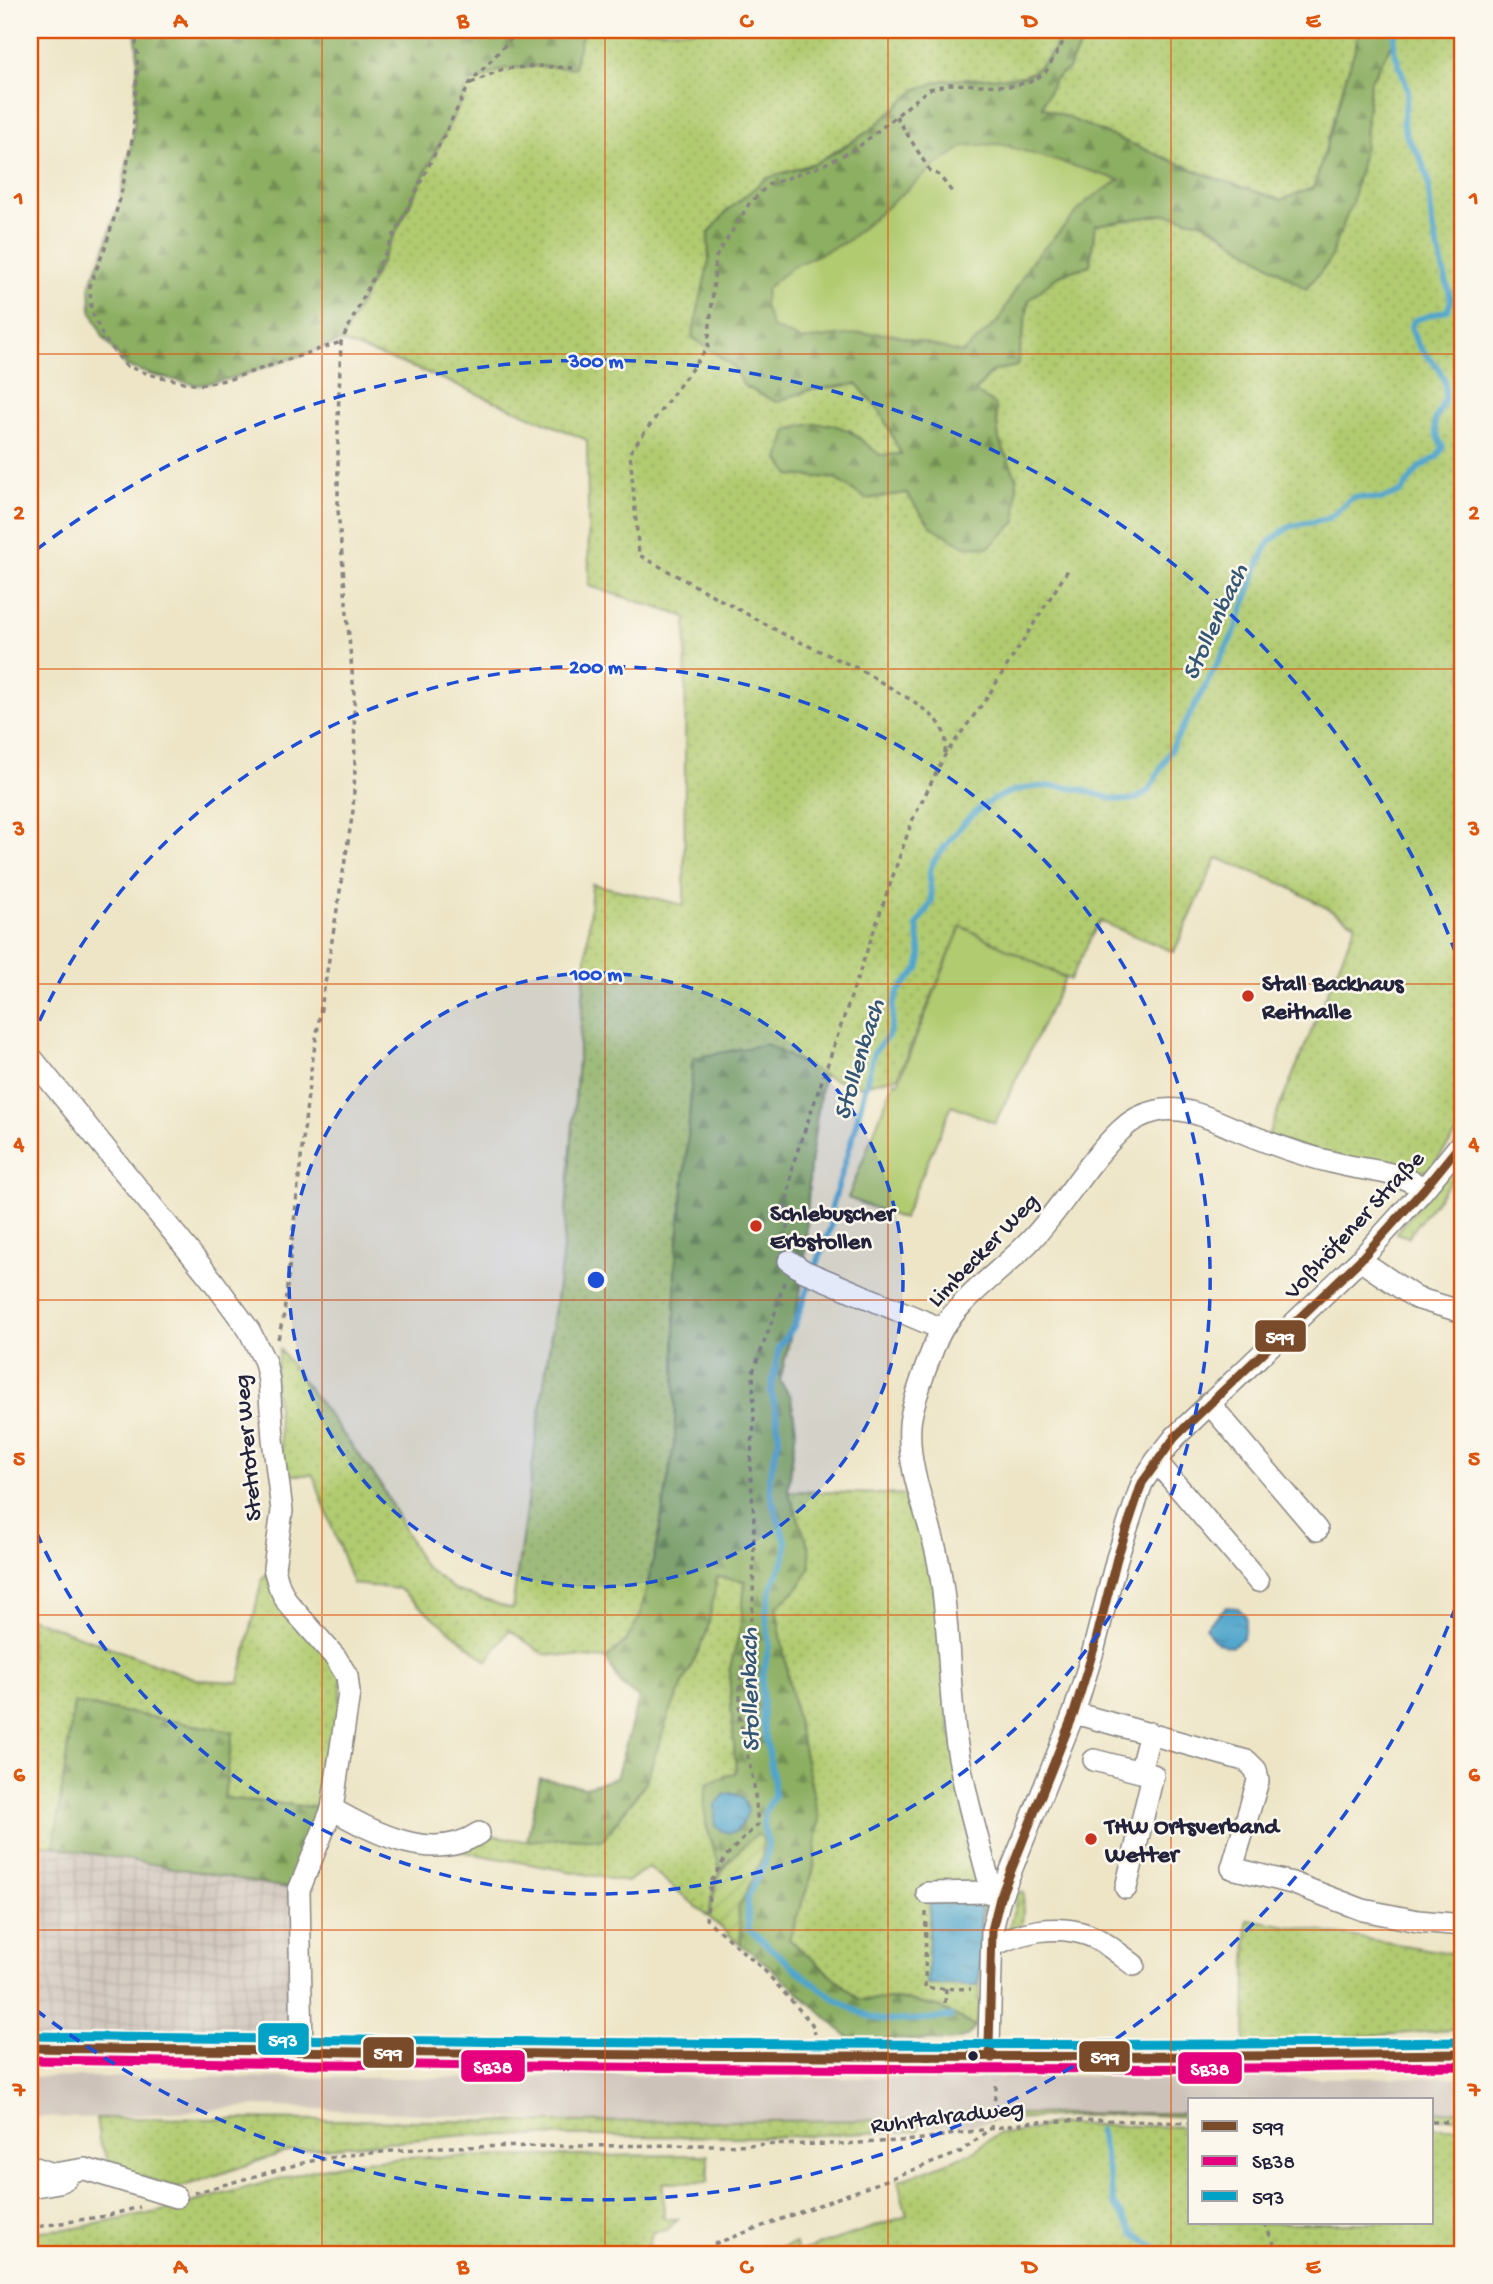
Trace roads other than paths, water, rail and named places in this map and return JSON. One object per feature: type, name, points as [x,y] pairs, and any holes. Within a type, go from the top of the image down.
[{"type":"main road","points":[[30,2048],[718,2057],[1157,2058],[1463,2054]]},
{"type":"street","name":"Stetroter Weg","points":[[30,1055],[213,1281],[250,1330],[265,1362],[282,1511],[274,1569],[287,1602],[336,1658],[346,1676],[349,1693],[332,1809],[299,1890],[302,2051]]},
{"type":"street","name":"Limbecker Weg","points":[[996,1895],[972,1817],[956,1736],[936,1551],[915,1478],[910,1425],[914,1401],[942,1329],[959,1307],[1030,1241],[1123,1129],[1142,1115],[1161,1109],[1203,1115],[1282,1148],[1347,1166],[1410,1179],[1424,1189]]},
{"type":"street","name":"Voßhöfener Straße","points":[[992,2058],[989,2045],[990,1989],[996,1895],[1074,1713],[1117,1558],[1142,1483],[1175,1437],[1360,1260],[1463,1141]]},
{"type":"street","points":[[1360,1260],[1416,1298],[1463,1312]]},
{"type":"street","points":[[805,1270],[942,1329]]},
{"type":"street","points":[[1209,1403],[1317,1530]]},
{"type":"street","points":[[1156,1461],[1258,1581]]},
{"type":"street","points":[[1074,1713],[1247,1761],[1256,1770],[1258,1781],[1232,1868],[1292,1883],[1363,1910],[1418,1921],[1463,1925]]},
{"type":"street","points":[[1140,1772],[1150,1734]]},
{"type":"street","points":[[1094,1760],[1153,1775],[1126,1888]]},
{"type":"street","points":[[332,1809],[378,1834],[437,1847],[466,1842],[479,1833]]},
{"type":"street","points":[[927,1892],[996,1895]]},
{"type":"street","points":[[992,1946],[1029,1931],[1069,1931],[1090,1935],[1134,1965]]},
{"type":"street","points":[[30,2166],[53,2174],[85,2169],[176,2197]]},
{"type":"street","points":[[30,2187],[59,2182],[85,2169]]},
{"type":"water","points":[[1226,1607],[1238,1608],[1246,1616],[1243,1638],[1231,1647],[1216,1641],[1205,1627]]},
{"type":"water","points":[[731,1793],[743,1799],[748,1811],[736,1831],[727,1832],[715,1826],[715,1806],[724,1795]]},
{"type":"water","points":[[930,1902],[981,1903],[979,1986],[927,1985]]},
{"type":"waterway","name":"Stollenbach","points":[[951,2017],[888,2021],[864,2014],[846,2006],[811,1981],[748,1929],[748,1896],[766,1860],[768,1844],[763,1825],[765,1812],[774,1796],[763,1723],[762,1680],[769,1645],[766,1613],[772,1585],[785,1558],[786,1542],[772,1501],[769,1478],[779,1439],[771,1392],[779,1347],[794,1326],[831,1226],[832,1207],[874,1052],[888,1036],[898,992],[918,969],[921,957],[917,925],[932,901],[930,870],[935,859],[966,821],[980,809],[1009,793],[1041,786],[1059,787],[1129,800],[1149,790],[1234,633],[1261,558],[1270,541],[1291,526],[1328,519],[1353,497],[1382,499],[1401,492],[1419,468],[1437,457],[1443,447],[1437,436],[1435,420],[1445,396],[1444,379],[1418,344],[1411,326],[1415,320],[1448,310],[1451,299],[1432,225],[1428,178],[1419,155],[1407,138],[1403,121],[1408,90],[1394,50],[1395,30]]},
{"type":"waterway","name":"Stollenbach","points":[[1099,2130],[1115,2205],[1134,2233],[1165,2254]]},
{"type":"place","name":"Stall Backhaus Reithalle","points":[[1248,996]]},
{"type":"place","name":"Schlebuscher Erbstollen","points":[[756,1226]]},
{"type":"place","name":"THW Ortsverband Wetter","points":[[1091,1839]]}]
